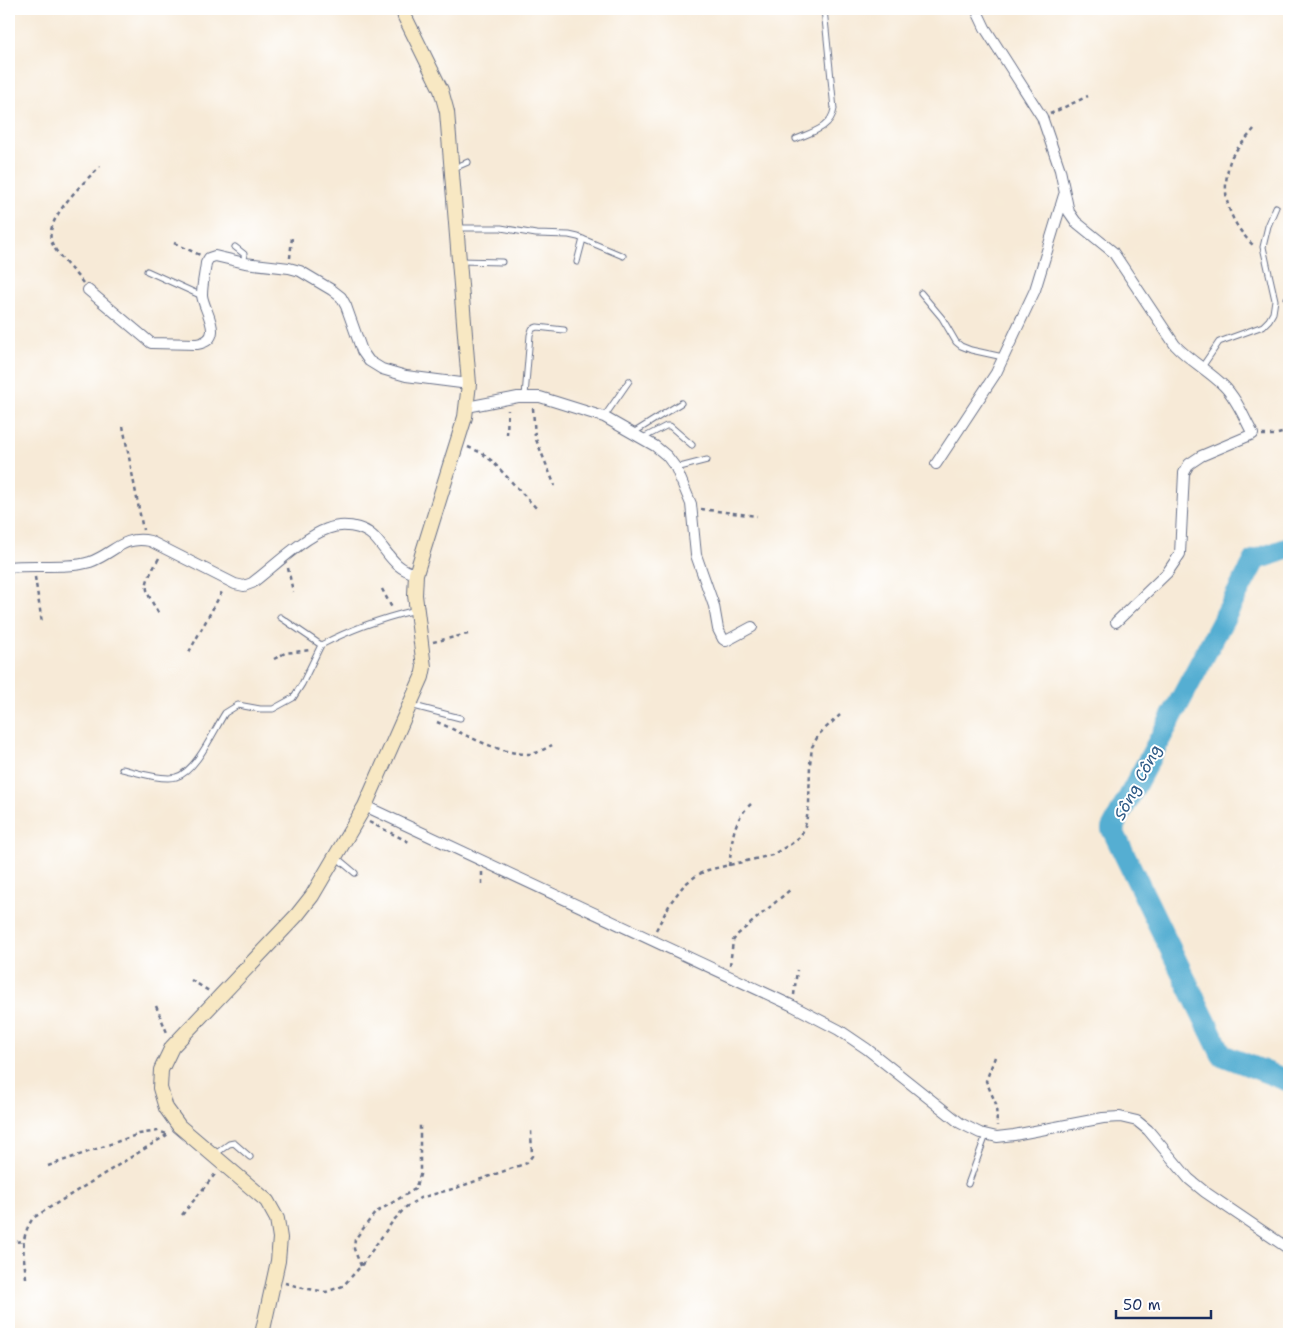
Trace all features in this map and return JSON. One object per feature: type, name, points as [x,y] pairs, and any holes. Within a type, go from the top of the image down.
[{"type":"main road","points":[[262,1334],[274,1280],[280,1238],[277,1219],[267,1201],[179,1126],[166,1108],[160,1088],[161,1070],[172,1047],[298,915],[312,896],[362,812],[422,677],[424,667],[415,595],[416,574],[467,407],[470,384],[447,112],[441,90],[403,9]]},
{"type":"street","points":[[976,9],[985,28],[1042,118],[1060,170],[1069,212],[1076,222],[1114,252],[1175,345],[1217,379],[1232,396],[1253,434],[1201,456],[1189,464],[1184,474],[1180,554],[1167,574],[1116,622]]},
{"type":"street","points":[[936,464],[996,373],[1035,290],[1064,194]]},
{"type":"street","points":[[88,290],[147,340],[156,343],[197,344],[204,343],[209,338],[212,326],[209,312],[202,296],[208,258],[215,256],[245,264],[289,268],[300,271],[332,290],[341,298],[346,306],[362,351],[369,361],[382,369],[406,376],[470,384]]},
{"type":"street","points":[[467,407],[529,396],[540,397],[604,417],[655,446],[667,456],[676,468],[692,509],[696,555],[714,606],[720,635],[726,641],[752,627]]},
{"type":"street","points":[[9,567],[89,562],[127,542],[139,539],[164,548],[228,581],[244,586],[252,583],[315,534],[328,528],[344,525],[358,528],[372,535],[398,566],[405,571],[416,574]]},
{"type":"street","points":[[362,812],[651,940],[793,1006],[839,1030],[867,1049],[960,1123],[980,1133],[997,1137],[1014,1136],[1103,1118],[1120,1117],[1136,1121],[1148,1130],[1194,1183],[1289,1249]]},
{"type":"lane","points":[[796,139],[826,125],[832,118],[834,109],[824,9]]},
{"type":"lane","points":[[452,169],[468,162]]},
{"type":"lane","points":[[1202,368],[1219,342],[1263,326],[1269,320],[1276,304],[1265,258],[1264,239],[1276,207]]},
{"type":"lane","points":[[456,228],[500,228],[536,234],[569,235],[623,256]]},
{"type":"lane","points":[[577,262],[583,239]]},
{"type":"lane","points":[[235,248],[244,254],[245,264]]},
{"type":"lane","points":[[459,261],[502,262]]},
{"type":"lane","points":[[147,271],[202,296]]},
{"type":"lane","points":[[922,293],[942,318],[956,342],[961,346],[1003,357]]},
{"type":"lane","points":[[529,396],[530,335],[532,329],[537,327],[564,330]]},
{"type":"lane","points":[[604,417],[629,381]]},
{"type":"lane","points":[[637,436],[681,402]]},
{"type":"lane","points":[[637,436],[670,426],[692,445]]},
{"type":"lane","points":[[676,468],[707,460]]},
{"type":"lane","points":[[122,769],[174,778],[183,774],[196,761],[224,713],[231,708],[238,705],[273,709],[293,698],[320,648],[340,635],[396,615],[417,610]]},
{"type":"lane","points":[[280,617],[320,648]]},
{"type":"lane","points":[[410,705],[460,718]]},
{"type":"lane","points":[[336,856],[355,873]]},
{"type":"lane","points":[[968,1184],[986,1135]]},
{"type":"lane","points":[[218,1159],[229,1144],[234,1143],[250,1157]]},
{"type":"path","points":[[1042,118],[1088,96]]},
{"type":"path","points":[[1254,129],[1231,157],[1226,183],[1226,195],[1228,208],[1235,225],[1265,258]]},
{"type":"path","points":[[88,290],[56,250],[50,240],[50,232],[54,219],[100,166]]},
{"type":"path","points":[[289,268],[292,237]]},
{"type":"path","points":[[174,243],[208,258]]},
{"type":"path","points":[[529,396],[536,436],[555,486]]},
{"type":"path","points":[[507,435],[508,399]]},
{"type":"path","points":[[123,426],[145,540]]},
{"type":"path","points":[[1253,434],[1274,435],[1289,431]]},
{"type":"path","points":[[457,442],[482,453],[492,461],[538,510]]},
{"type":"path","points":[[692,509],[758,516]]},
{"type":"path","points":[[159,614],[146,593],[146,582],[164,548]]},
{"type":"path","points":[[286,557],[293,592]]},
{"type":"path","points":[[33,566],[42,623]]},
{"type":"path","points":[[189,652],[228,581]]},
{"type":"path","points":[[382,589],[396,615]]},
{"type":"path","points":[[422,644],[468,634]]},
{"type":"path","points":[[274,659],[285,653],[320,648]]},
{"type":"path","points":[[651,940],[671,902],[684,885],[697,875],[708,870],[772,855],[801,836],[806,823],[809,804],[812,747],[819,734],[840,715]]},
{"type":"path","points":[[435,721],[475,740],[517,753],[530,754],[552,745]]},
{"type":"path","points":[[729,866],[737,820],[742,812],[751,804]]},
{"type":"path","points":[[362,812],[411,843]]},
{"type":"path","points":[[728,976],[733,941],[736,935],[791,888]]},
{"type":"path","points":[[793,1006],[797,970]]},
{"type":"path","points":[[191,980],[220,998]]},
{"type":"path","points":[[156,1006],[172,1047]]},
{"type":"path","points":[[995,1056],[986,1081],[996,1104],[997,1137]]},
{"type":"path","points":[[361,1266],[354,1249],[355,1239],[375,1213],[415,1189],[420,1175],[420,1123]]},
{"type":"path","points":[[26,1278],[24,1241],[26,1228],[33,1218],[179,1126]]},
{"type":"path","points":[[274,1280],[326,1292],[343,1286],[361,1266],[393,1221],[406,1207],[420,1198],[456,1188],[527,1163],[532,1156],[530,1130]]},
{"type":"path","points":[[48,1166],[139,1134],[158,1131],[167,1134]]},
{"type":"path","points":[[182,1215],[218,1159]]},
{"type":"path","points":[[9,1243],[24,1241]]},
{"type":"waterway","name":"Sông Công","points":[[1289,548],[1255,560],[1112,829],[1222,1055],[1289,1081]]}]
